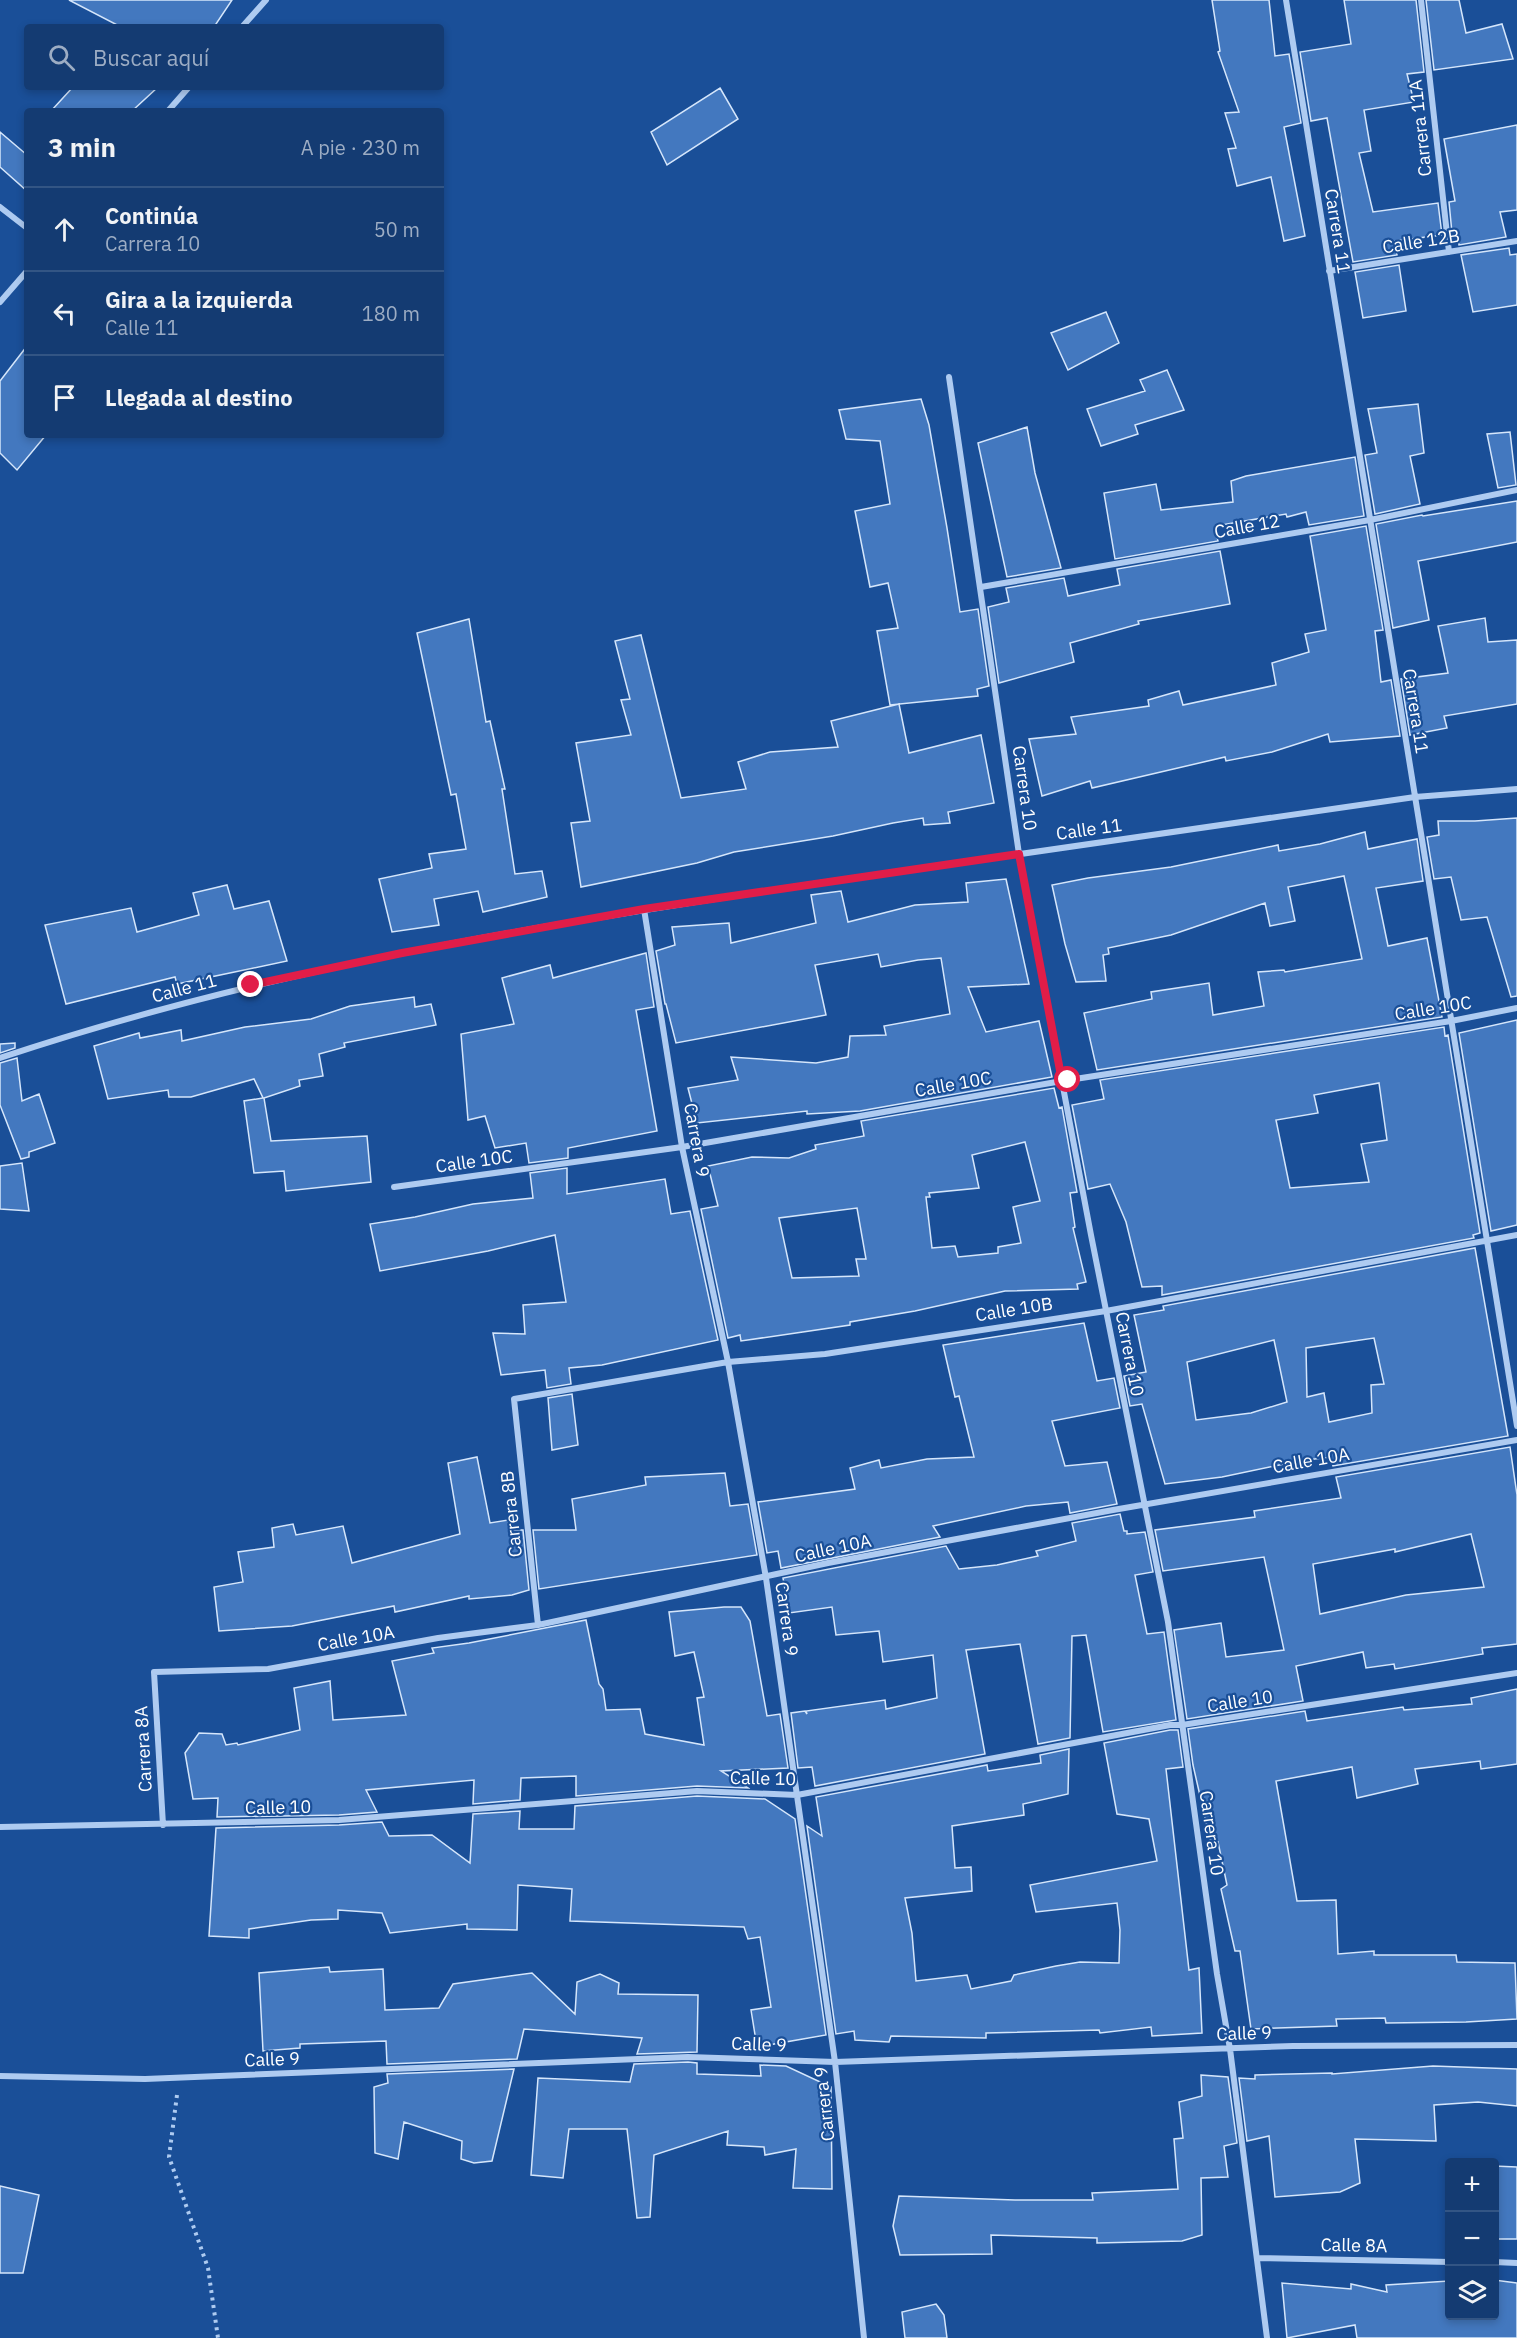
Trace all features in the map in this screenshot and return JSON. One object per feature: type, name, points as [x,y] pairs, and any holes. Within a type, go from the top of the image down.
[{"type":"street","points":[[245,24],[266,0]]},
{"type":"street","name":"Carrera 11","points":[[1286,0],[1517,1426]]},
{"type":"street","name":"Carrera 11A","points":[[1422,0],[1449,252]]},
{"type":"street","points":[[171,108],[186,90]]},
{"type":"street","points":[[0,207],[24,226]]},
{"type":"street","name":"Calle 12B","points":[[1329,271],[1517,241]]},
{"type":"street","points":[[0,302],[24,274]]},
{"type":"street","name":"Carrera 10","points":[[949,377],[1019,854],[1168,1622],[1230,2049],[1268,2338]]},
{"type":"street","name":"Calle 12","points":[[981,587],[1370,520],[1517,490]]},
{"type":"street","name":"Calle 11","points":[[0,1058],[80,1032],[251,985],[402,953],[644,909],[1415,797],[1517,789]]},
{"type":"street","name":"Carrera 9","points":[[644,909],[682,1146],[728,1362],[766,1578],[835,2062],[864,2338]]},
{"type":"street","name":"Calle 10C","points":[[394,1187],[682,1146],[1062,1081],[1451,1021],[1517,1008]]},
{"type":"street","name":"Calle 10B","points":[[514,1399],[728,1362],[825,1354],[1106,1311],[1517,1234]]},
{"type":"street","name":"Carrera 8B","points":[[514,1399],[538,1625]]},
{"type":"street","name":"Calle 10A","points":[[154,1672],[268,1669],[438,1638],[538,1625],[840,1561],[1145,1504],[1517,1440]]},
{"type":"street","name":"Carrera 8A","points":[[154,1672],[163,1825]]},
{"type":"street","name":"Calle 10","points":[[0,1827],[339,1820],[698,1791],[797,1795],[1170,1725],[1517,1673]]},
{"type":"street","name":"Calle 9","points":[[0,2076],[179,2078],[688,2057],[835,2062],[1230,2049],[1517,2045]]},
{"type":"street","name":"Calle 8A","points":[[1258,2258],[1445,2262]]},
{"type":"street","points":[[1499,2262],[1517,2263]]},
{"type":"path","points":[[179,2078],[169,2157],[208,2268],[218,2338]]},
{"type":"building","points":[[69,0],[232,0],[216,24],[115,24]]},
{"type":"building","points":[[1212,0],[1269,0],[1275,56],[1289,54],[1301,123],[1284,127],[1305,236],[1284,241],[1271,177],[1237,186],[1228,149],[1236,148],[1225,113],[1239,112],[1218,52],[1220,51]]},
{"type":"building","points":[[1344,0],[1416,0],[1424,72],[1407,74],[1414,102],[1364,110],[1371,151],[1359,153],[1373,212],[1438,203],[1442,235],[1395,241],[1397,255],[1353,262],[1327,118],[1311,121],[1300,52],[1351,44]]},
{"type":"building","points":[[1426,0],[1459,0],[1466,33],[1502,24],[1513,59],[1434,70]]},
{"type":"building","points":[[720,88],[738,119],[667,165],[651,132]]},
{"type":"building","points":[[70,90],[155,90],[135,108],[54,108]]},
{"type":"building","points":[[1517,125],[1517,210],[1500,212],[1506,237],[1459,245],[1457,233],[1452,233],[1449,202],[1455,201],[1444,139]]},
{"type":"building","points":[[0,132],[24,152],[24,188],[0,167]]},
{"type":"building","points":[[1509,248],[1510,255],[1517,254],[1517,305],[1473,312],[1461,255]]},
{"type":"building","points":[[1399,265],[1406,311],[1363,318],[1355,272]]},
{"type":"building","points":[[1106,312],[1119,343],[1068,370],[1051,333]]},
{"type":"building","points":[[24,350],[24,438],[44,438],[17,470],[0,453],[0,381]]},
{"type":"building","points":[[1167,370],[1184,410],[1135,425],[1138,434],[1101,446],[1087,409],[1145,391],[1140,380]]},
{"type":"building","points":[[921,399],[929,425],[960,612],[978,609],[989,686],[977,689],[978,696],[890,705],[877,631],[898,628],[888,583],[870,587],[855,511],[890,504],[880,441],[846,439],[839,410]]},
{"type":"building","points":[[1418,404],[1424,453],[1410,456],[1420,504],[1375,514],[1365,455],[1377,453],[1368,409]]},
{"type":"building","points":[[1027,427],[1035,473],[1061,568],[1007,577],[978,443]]},
{"type":"building","points":[[1510,432],[1516,485],[1498,488],[1487,434]]},
{"type":"building","points":[[1355,457],[1364,516],[1309,525],[1306,512],[1287,517],[1286,514],[1215,526],[1218,541],[1115,559],[1104,493],[1156,484],[1161,510],[1233,502],[1231,481],[1246,476]]},
{"type":"building","points":[[1517,501],[1517,542],[1418,561],[1429,620],[1393,628],[1376,524]]},
{"type":"building","points":[[1366,526],[1383,630],[1375,631],[1381,682],[1391,680],[1400,736],[1330,742],[1328,734],[1272,752],[1226,761],[1225,757],[1092,788],[1090,781],[1042,796],[1029,739],[1076,734],[1071,717],[1149,706],[1148,700],[1179,691],[1183,705],[1276,685],[1272,663],[1309,652],[1305,634],[1326,630],[1310,536]]},
{"type":"building","points":[[1220,551],[1230,604],[1138,621],[1139,624],[1070,643],[1074,662],[999,683],[988,607],[1009,602],[1006,588],[1064,578],[1068,596],[1120,585],[1117,569]]},
{"type":"building","points":[[1485,618],[1488,642],[1517,640],[1517,704],[1444,716],[1447,728],[1410,735],[1401,679],[1448,673],[1438,626]]},
{"type":"building","points":[[469,619],[486,722],[490,721],[505,789],[502,789],[515,874],[542,871],[547,897],[483,912],[478,891],[434,899],[439,925],[392,932],[379,879],[432,868],[429,854],[466,849],[456,794],[451,795],[417,633]]},
{"type":"building","points":[[641,635],[681,798],[746,789],[738,762],[770,752],[838,747],[831,721],[899,704],[909,753],[981,735],[994,803],[948,812],[950,823],[924,825],[923,818],[893,823],[833,836],[734,852],[697,863],[581,887],[571,823],[590,821],[576,743],[631,735],[621,700],[630,699],[615,641]]},
{"type":"building","points":[[1517,818],[1517,996],[1511,997],[1487,917],[1461,920],[1451,877],[1434,879],[1427,837],[1439,835],[1438,821]]},
{"type":"building","points":[[1365,832],[1368,849],[1417,839],[1423,881],[1376,888],[1388,946],[1427,938],[1442,1017],[1097,1070],[1084,1013],[1152,999],[1151,992],[1209,983],[1213,1015],[1264,1006],[1258,972],[1284,970],[1285,972],[1362,959],[1344,876],[1288,887],[1295,921],[1270,926],[1265,903],[1171,935],[1108,948],[1109,954],[1103,955],[1106,981],[1076,982],[1052,885],[1171,867],[1278,845],[1279,851],[1320,844]]},
{"type":"building","points":[[1006,879],[1029,984],[968,987],[986,1032],[1039,1021],[1052,1077],[860,1111],[807,1114],[807,1111],[697,1123],[688,1088],[738,1080],[731,1057],[816,1063],[848,1057],[850,1036],[886,1035],[884,1026],[950,1014],[941,958],[881,967],[878,954],[815,965],[826,1015],[676,1043],[665,1004],[656,951],[675,945],[672,927],[729,923],[731,943],[816,923],[811,895],[841,891],[848,922],[915,905],[968,902],[966,883]]},
{"type":"building","points":[[227,885],[234,909],[269,901],[287,961],[177,984],[175,977],[66,1004],[45,925],[131,908],[137,932],[199,915],[193,893]]},
{"type":"building","points":[[646,953],[654,1007],[636,1010],[657,1131],[568,1148],[568,1158],[529,1163],[526,1143],[495,1148],[485,1116],[468,1120],[461,1034],[514,1024],[502,978],[550,965],[553,978]]},
{"type":"building","points":[[414,997],[415,1007],[431,1004],[436,1025],[344,1043],[345,1047],[319,1054],[323,1076],[299,1080],[300,1086],[264,1098],[271,1141],[367,1136],[371,1182],[286,1191],[284,1171],[254,1173],[244,1101],[263,1098],[254,1079],[191,1097],[169,1097],[168,1090],[108,1099],[94,1046],[139,1033],[140,1038],[181,1030],[182,1041],[245,1027],[311,1019],[350,1006]]},
{"type":"building","points":[[1517,1020],[1517,1225],[1491,1231],[1459,1033]]},
{"type":"building","points":[[1444,1027],[1445,1036],[1448,1035],[1480,1233],[1473,1235],[1474,1238],[1162,1295],[1162,1286],[1142,1287],[1126,1222],[1110,1184],[1088,1189],[1072,1105],[1104,1099],[1100,1080]],"holes":[[[1379,1083],[1387,1140],[1361,1144],[1369,1182],[1290,1188],[1276,1120],[1318,1113],[1314,1095]]]},
{"type":"building","points":[[15,1043],[15,1048],[0,1053],[0,1044]]},
{"type":"building","points":[[17,1058],[22,1101],[39,1094],[55,1143],[29,1152],[29,1157],[21,1159],[0,1105],[0,1063]]},
{"type":"building","points":[[1054,1088],[1059,1108],[1062,1107],[1077,1192],[1070,1193],[1075,1227],[1073,1228],[1086,1282],[1077,1284],[1078,1289],[1005,1291],[915,1311],[850,1322],[850,1325],[741,1341],[740,1335],[728,1338],[701,1209],[718,1206],[708,1166],[752,1157],[789,1158],[816,1149],[815,1145],[864,1136],[861,1121]],"holes":[[[1025,1142],[1040,1201],[1013,1207],[1021,1243],[998,1247],[998,1253],[958,1257],[955,1246],[932,1248],[926,1197],[930,1197],[929,1193],[979,1188],[972,1155]],[[857,1208],[866,1259],[856,1259],[859,1276],[792,1278],[779,1218]]]},
{"type":"building","points":[[22,1163],[29,1211],[0,1209],[0,1166]]},
{"type":"building","points":[[567,1168],[567,1194],[665,1179],[671,1214],[690,1211],[718,1340],[602,1365],[569,1368],[571,1384],[547,1388],[545,1370],[501,1375],[493,1333],[525,1334],[523,1305],[566,1302],[555,1235],[488,1251],[380,1271],[370,1224],[473,1204],[533,1198],[530,1173]]},
{"type":"building","points":[[1475,1248],[1508,1436],[1333,1466],[1331,1457],[1298,1461],[1222,1477],[1165,1484],[1142,1404],[1130,1406],[1124,1376],[1146,1372],[1134,1315],[1164,1310],[1163,1306]],"holes":[[[1374,1338],[1384,1384],[1371,1385],[1372,1413],[1329,1422],[1324,1393],[1307,1397],[1306,1348]],[[1274,1340],[1287,1402],[1251,1413],[1196,1420],[1187,1362]]]},
{"type":"building","points":[[1084,1323],[1097,1381],[1114,1378],[1120,1408],[1052,1421],[1065,1466],[1107,1462],[1117,1504],[1070,1513],[1068,1502],[1026,1506],[933,1526],[940,1537],[781,1568],[778,1551],[767,1553],[758,1502],[855,1489],[850,1468],[879,1460],[881,1468],[927,1459],[974,1457],[959,1396],[955,1397],[943,1345]]},
{"type":"building","points":[[572,1394],[578,1445],[552,1450],[548,1398]]},
{"type":"building","points":[[1510,1447],[1517,1495],[1517,1644],[1482,1648],[1483,1654],[1395,1669],[1394,1664],[1366,1668],[1363,1652],[1296,1666],[1303,1701],[1187,1719],[1174,1630],[1221,1623],[1226,1657],[1284,1650],[1264,1557],[1163,1571],[1155,1530],[1255,1517],[1254,1511],[1341,1498],[1336,1477]],"holes":[[[1471,1534],[1484,1587],[1406,1595],[1320,1614],[1313,1564],[1395,1549],[1395,1552]]]},
{"type":"building","points":[[477,1457],[490,1523],[508,1520],[510,1530],[523,1530],[529,1590],[512,1595],[469,1599],[469,1596],[395,1612],[394,1606],[292,1626],[219,1631],[214,1587],[243,1582],[238,1552],[274,1547],[272,1528],[293,1524],[296,1535],[343,1526],[352,1563],[460,1534],[448,1463]]},
{"type":"building","points":[[725,1473],[730,1506],[748,1504],[757,1555],[539,1589],[533,1530],[576,1530],[572,1499],[646,1485],[645,1477]]},
{"type":"building","points":[[1120,1514],[1124,1531],[1127,1531],[1127,1534],[1145,1532],[1153,1572],[1135,1575],[1147,1634],[1164,1632],[1176,1720],[1103,1732],[1086,1635],[1072,1636],[1070,1738],[1038,1744],[1020,1644],[966,1650],[985,1754],[815,1786],[812,1767],[798,1768],[791,1713],[805,1711],[807,1714],[806,1711],[885,1700],[886,1709],[937,1698],[933,1655],[883,1662],[879,1631],[836,1635],[832,1607],[789,1613],[783,1578],[946,1546],[959,1569],[997,1565],[1038,1556],[1036,1551],[1076,1541],[1072,1523]]},
{"type":"building","points":[[741,1607],[750,1621],[767,1716],[780,1714],[788,1768],[721,1771],[748,1788],[697,1786],[576,1796],[576,1776],[521,1778],[520,1800],[473,1804],[474,1780],[366,1790],[377,1812],[339,1815],[217,1817],[218,1798],[193,1799],[185,1753],[199,1733],[222,1734],[226,1745],[237,1743],[238,1745],[300,1730],[294,1688],[330,1681],[333,1720],[406,1715],[392,1661],[434,1653],[432,1648],[586,1620],[606,1710],[640,1709],[645,1734],[704,1745],[697,1698],[704,1697],[694,1652],[675,1656],[669,1612]]},
{"type":"building","points":[[1517,1689],[1517,1764],[1481,1769],[1480,1761],[1415,1769],[1418,1784],[1357,1798],[1352,1767],[1276,1781],[1297,1901],[1336,1900],[1338,1954],[1374,1951],[1374,1955],[1456,1955],[1457,1962],[1515,1963],[1517,2019],[1386,2023],[1385,2018],[1336,2019],[1337,2026],[1251,2029],[1240,1951],[1235,1951],[1221,1889],[1227,1885],[1218,1842],[1211,1844],[1193,1765],[1188,1729],[1305,1711],[1307,1721],[1403,1707],[1404,1710],[1472,1704],[1471,1698]]},
{"type":"building","points":[[1178,1730],[1183,1767],[1166,1769],[1189,1970],[1199,1968],[1202,2033],[1152,2036],[1151,2027],[1100,2033],[1099,2030],[986,2033],[986,2038],[891,2036],[889,2042],[855,2040],[854,2031],[836,2034],[807,1826],[822,1836],[816,1797],[987,1765],[988,1771],[1041,1763],[1040,1755],[1069,1749],[1068,1794],[1023,1804],[1024,1815],[952,1826],[955,1868],[971,1867],[972,1891],[905,1898],[912,1933],[916,1981],[967,1975],[971,1989],[1011,1981],[1014,1975],[1056,1966],[1080,1962],[1119,1963],[1120,1930],[1117,1903],[1036,1912],[1030,1885],[1157,1861],[1149,1819],[1117,1814],[1104,1743]]},
{"type":"building","points":[[697,1796],[765,1799],[795,1819],[826,2035],[757,2047],[751,2010],[771,2007],[760,1937],[748,1939],[744,1927],[570,1921],[572,1889],[518,1885],[517,1930],[467,1929],[467,1924],[390,1933],[382,1913],[338,1910],[338,1919],[311,1920],[249,1929],[249,1938],[209,1936],[216,1828],[382,1822],[389,1836],[432,1835],[470,1863],[473,1814],[520,1811],[519,1829],[574,1829],[575,1806]]},
{"type":"building","points":[[329,1967],[330,1972],[383,1969],[385,2010],[439,2008],[453,1984],[532,1973],[575,2014],[577,1982],[600,1974],[619,1983],[618,1994],[698,1995],[697,2052],[637,2054],[642,2038],[524,2029],[517,2059],[387,2064],[386,2041],[300,2044],[300,2048],[263,2051],[259,1973]]},
{"type":"building","points":[[697,2063],[697,2074],[761,2076],[760,2065],[786,2066],[831,2087],[832,2189],[793,2188],[796,2149],[765,2155],[764,2147],[727,2145],[728,2131],[654,2155],[650,2217],[637,2218],[627,2129],[569,2129],[563,2178],[531,2175],[538,2078],[630,2082],[634,2064]]},
{"type":"building","points":[[1433,2066],[1517,2069],[1517,2106],[1478,2102],[1434,2105],[1436,2141],[1355,2139],[1360,2183],[1340,2192],[1275,2197],[1269,2136],[1247,2141],[1239,2078],[1255,2079],[1255,2075],[1332,2074]]},
{"type":"building","points":[[514,2069],[492,2161],[474,2163],[461,2159],[462,2141],[404,2122],[398,2159],[375,2153],[374,2087],[388,2083],[387,2074]]},
{"type":"building","points":[[1201,2075],[1228,2077],[1237,2143],[1224,2146],[1228,2177],[1201,2178],[1202,2235],[1182,2241],[1097,2243],[1097,2238],[991,2235],[992,2254],[900,2255],[893,2226],[899,2196],[1093,2200],[1092,2193],[1178,2189],[1174,2139],[1183,2138],[1179,2102],[1202,2096]]},
{"type":"building","points":[[1499,2166],[1517,2167],[1517,2239],[1499,2239]]},
{"type":"building","points":[[0,2186],[39,2195],[23,2273],[0,2273]]},
{"type":"building","points":[[1445,2281],[1445,2320],[1499,2320],[1499,2281],[1517,2283],[1517,2338],[1357,2338],[1355,2325],[1287,2338],[1282,2283],[1351,2289],[1351,2284],[1387,2292],[1386,2285]]},
{"type":"building","points":[[936,2304],[944,2315],[947,2338],[905,2338],[902,2312]]},
{"type":"route","points":[[251,985],[402,953],[644,909],[1019,854],[1062,1081],[1068,1080]]}]
